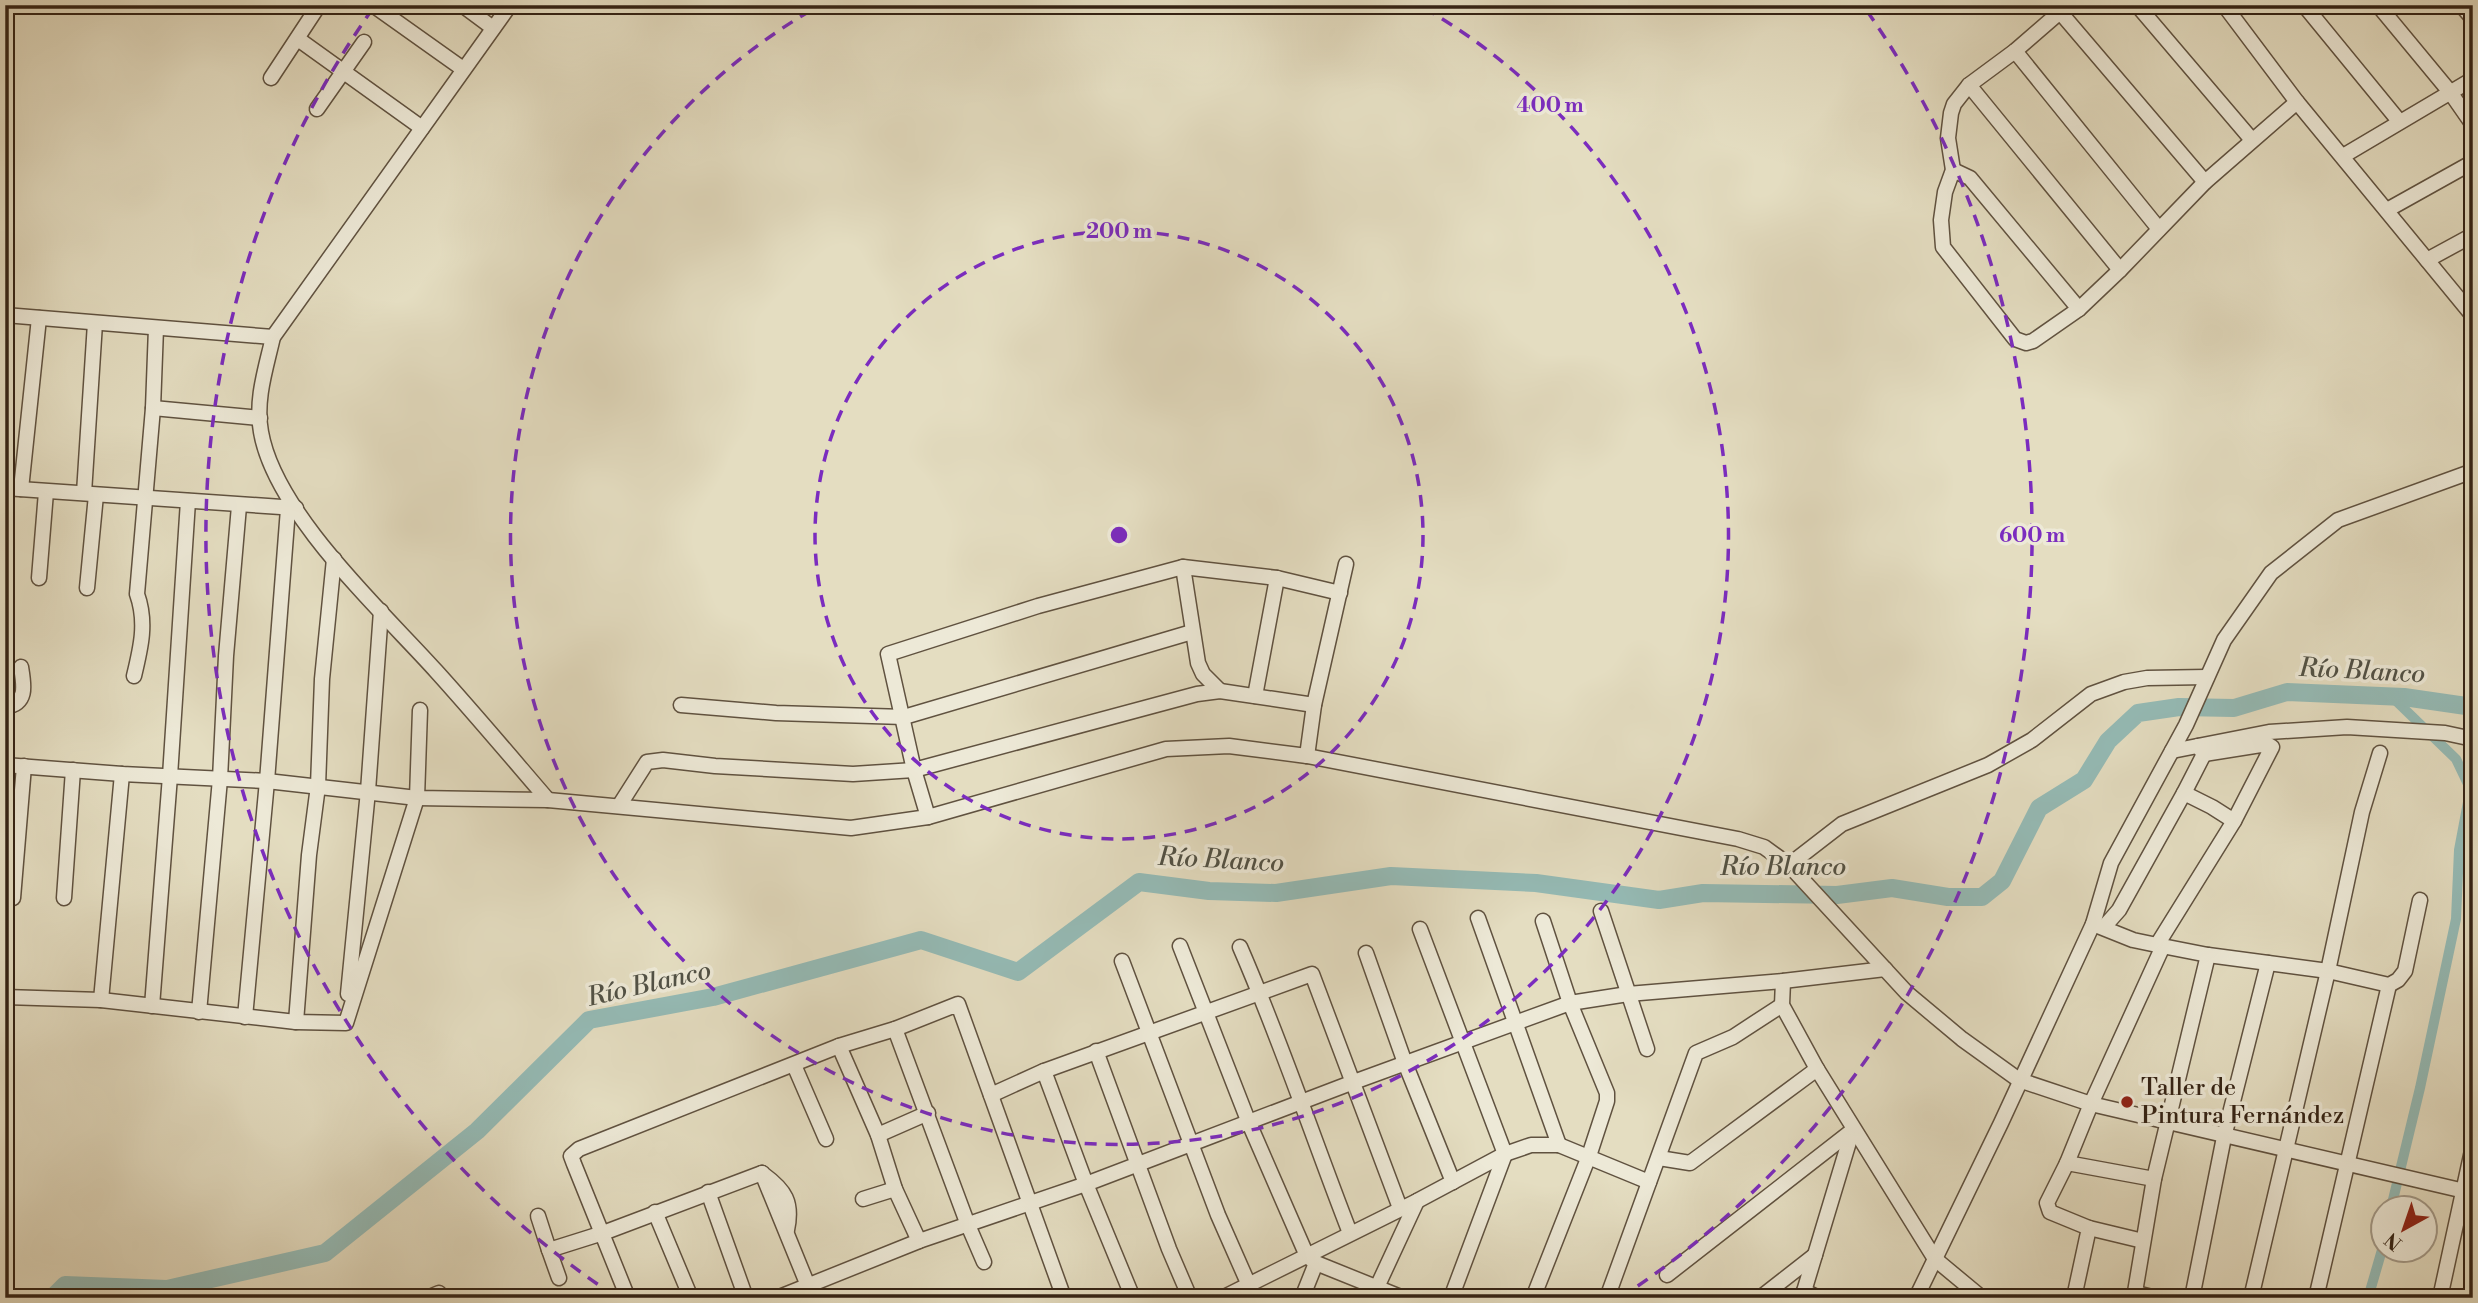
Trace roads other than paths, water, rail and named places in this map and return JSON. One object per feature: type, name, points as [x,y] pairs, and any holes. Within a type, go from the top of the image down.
[{"type":"street","points":[[271,78],[318,5]]},
{"type":"street","points":[[373,5],[463,69]]},
{"type":"street","points":[[462,5],[493,28]]},
{"type":"street","points":[[510,5],[273,337],[261,389],[260,418],[261,433],[271,465],[292,508],[548,800]]},
{"type":"street","points":[[2137,5],[2252,140]]},
{"type":"street","points":[[2224,5],[2297,102],[2473,316]]},
{"type":"street","points":[[2305,5],[2399,121]]},
{"type":"street","points":[[2378,5],[2450,92],[2473,125]]},
{"type":"street","points":[[2461,5],[2473,19]]},
{"type":"street","points":[[2205,182],[2060,8],[2015,51],[1969,85],[1954,104],[1948,138],[1953,170],[1945,192],[1941,220],[1943,247],[2015,340],[2026,343],[2033,341],[2079,309],[2205,182],[2297,102]]},
{"type":"street","points":[[298,39],[422,128]]},
{"type":"street","points":[[317,109],[364,42]]},
{"type":"street","points":[[2015,51],[2159,229]]},
{"type":"street","points":[[2343,156],[2473,79]]},
{"type":"street","points":[[1969,85],[2120,270]]},
{"type":"street","points":[[2387,210],[2473,162]]},
{"type":"street","points":[[1953,170],[1969,178],[2079,309]]},
{"type":"street","points":[[2427,260],[2473,235]]},
{"type":"street","points":[[5,315],[273,337]]},
{"type":"street","points":[[21,489],[38,318]]},
{"type":"street","points":[[87,588],[95,323]]},
{"type":"street","points":[[134,676],[143,625],[143,610],[137,594],[153,408],[156,328]]},
{"type":"street","points":[[153,408],[260,418]]},
{"type":"street","points":[[1916,1298],[2001,1124],[2019,1080],[2099,925],[2111,863],[2186,725],[2224,640],[2272,573],[2338,520],[2473,471]]},
{"type":"street","points":[[5,488],[292,508]]},
{"type":"street","points":[[39,579],[46,492]]},
{"type":"street","points":[[152,1006],[188,502]]},
{"type":"street","points":[[199,1012],[220,779],[226,656],[239,506]]},
{"type":"street","points":[[245,1017],[292,508]]},
{"type":"street","points":[[296,1022],[309,855],[318,786],[322,679],[334,559]]},
{"type":"street","points":[[1307,756],[1314,705],[1346,565]]},
{"type":"street","points":[[928,817],[914,770],[888,654],[1038,606],[1183,567],[1277,578],[1340,593]]},
{"type":"street","points":[[1183,567],[1198,663],[1203,674],[1220,691]]},
{"type":"street","points":[[1255,695],[1277,578]]},
{"type":"street","points":[[345,1023],[368,791],[380,611]]},
{"type":"street","points":[[681,705],[776,713],[904,717],[1192,632]]},
{"type":"street","points":[[5,707],[20,702],[23,695],[21,667]]},
{"type":"street","points":[[1789,865],[1842,824],[1989,765],[2032,740],[2091,694],[2124,682],[2147,678],[2205,681]]},
{"type":"street","points":[[619,806],[647,762],[853,774],[914,770],[1197,694],[1220,691],[1314,705]]},
{"type":"street","points":[[345,1023],[417,798],[420,710]]},
{"type":"street","points":[[2201,750],[2269,732],[2347,727],[2445,733],[2473,739]]},
{"type":"street","points":[[2143,1241],[2089,1228],[2050,1212],[2047,1203],[2067,1163],[2160,945],[2234,821],[2272,747],[2271,744],[2172,751]]},
{"type":"street","points":[[5,765],[267,781],[417,798],[548,800],[851,828],[928,817],[1166,749],[1229,746],[1307,756],[1738,839],[1764,847],[1789,865],[1907,993],[1962,1039],[2019,1080],[2091,1104],[2167,1123],[2468,1192]]},
{"type":"street","points":[[2099,925],[2119,910],[2184,793],[2201,750]]},
{"type":"street","points":[[2251,1298],[2328,971],[2361,812],[2380,753]]},
{"type":"street","points":[[13,898],[23,766]]},
{"type":"street","points":[[64,898],[73,770]]},
{"type":"street","points":[[101,1000],[122,774]]},
{"type":"street","points":[[2184,793],[2234,821]]},
{"type":"street","points":[[2316,1298],[2389,985],[2405,971],[2420,900]]},
{"type":"street","points":[[1601,911],[1647,1049]]},
{"type":"street","points":[[1478,918],[1559,1145]]},
{"type":"street","points":[[1533,1298],[1589,1156],[1607,1093],[1570,1003],[1543,921]]},
{"type":"street","points":[[2099,925],[2133,940],[2208,955],[2328,971],[2389,985]]},
{"type":"street","points":[[1420,929],[1505,1154],[1451,1298]]},
{"type":"street","points":[[1180,946],[1249,1123],[1312,1259],[1373,1293],[1403,1298]]},
{"type":"street","points":[[1240,947],[1261,994],[1350,1233]]},
{"type":"street","points":[[1366,953],[1405,1063],[1453,1182]]},
{"type":"street","points":[[2156,1298],[2135,1295],[2143,1241],[2154,1179],[2208,955]]},
{"type":"street","points":[[1122,961],[1191,1144],[1248,1283]]},
{"type":"street","points":[[2192,1298],[2224,1136],[2268,963]]},
{"type":"street","points":[[777,1298],[811,1292],[919,1241],[1086,1184],[1570,1003],[1628,994],[1885,969]]},
{"type":"street","points":[[991,1095],[1096,1051],[1312,974],[1400,1208]]},
{"type":"street","points":[[1783,981],[1782,1005],[1817,1069],[1935,1259],[1982,1298]]},
{"type":"street","points":[[5,996],[101,1000],[296,1022],[345,1023]]},
{"type":"street","points":[[628,1298],[572,1156],[579,1149],[839,1046],[958,1004],[1064,1298]]},
{"type":"street","points":[[1607,1298],[1696,1053],[1733,1037],[1782,1005]]},
{"type":"street","points":[[895,1028],[984,1262]]},
{"type":"street","points":[[839,1046],[878,1135],[895,1189],[919,1241]]},
{"type":"street","points":[[1096,1051],[1169,1249],[1190,1298]]},
{"type":"street","points":[[794,1065],[826,1139]]},
{"type":"street","points":[[1659,1158],[1690,1163],[1817,1069]]},
{"type":"street","points":[[1044,1071],[1086,1184],[1133,1298]]},
{"type":"street","points":[[878,1135],[928,1113]]},
{"type":"street","points":[[1819,1298],[1803,1294],[1854,1129]]},
{"type":"street","points":[[1667,1275],[1854,1129]]},
{"type":"street","points":[[1222,1298],[1248,1283],[1312,1259],[1350,1233],[1505,1154],[1531,1145],[1559,1145],[1649,1182]]},
{"type":"street","points":[[2440,1298],[2468,1192],[2473,1146]]},
{"type":"street","points":[[2067,1163],[2154,1179]]},
{"type":"street","points":[[549,1250],[603,1234],[762,1173],[811,1292]]},
{"type":"street","points":[[863,1199],[895,1189]]},
{"type":"street","points":[[708,1192],[746,1298]]},
{"type":"street","points":[[1373,1293],[1417,1201]]},
{"type":"street","points":[[655,1212],[691,1298]]},
{"type":"street","points":[[538,1216],[559,1278]]},
{"type":"street","points":[[2075,1293],[2089,1228]]},
{"type":"street","points":[[1760,1298],[1815,1255]]},
{"type":"street","points":[[1301,1298],[1312,1259]]},
{"type":"waterway","name":"Río Blanco","points":[[52,1298],[65,1285],[167,1289],[325,1253],[477,1131],[589,1020],[713,997],[921,940],[1018,972],[1139,882],[1209,891],[1276,893],[1391,876],[1536,883],[1659,900],[1703,893],[1837,895],[1892,888],[1948,897],[1982,897],[2002,881],[2039,808],[2084,780],[2108,741],[2138,713],[2179,707],[2234,708],[2287,692],[2404,697],[2473,707]]},
{"type":"waterway","points":[[2391,696],[2456,759],[2468,784],[2469,797],[2459,850],[2456,919],[2394,1194]]},
{"type":"waterway","points":[[2368,1298],[2378,1264]]},
{"type":"place","name":"Taller de Pintura Fernández","points":[[2127,1102]]}]
